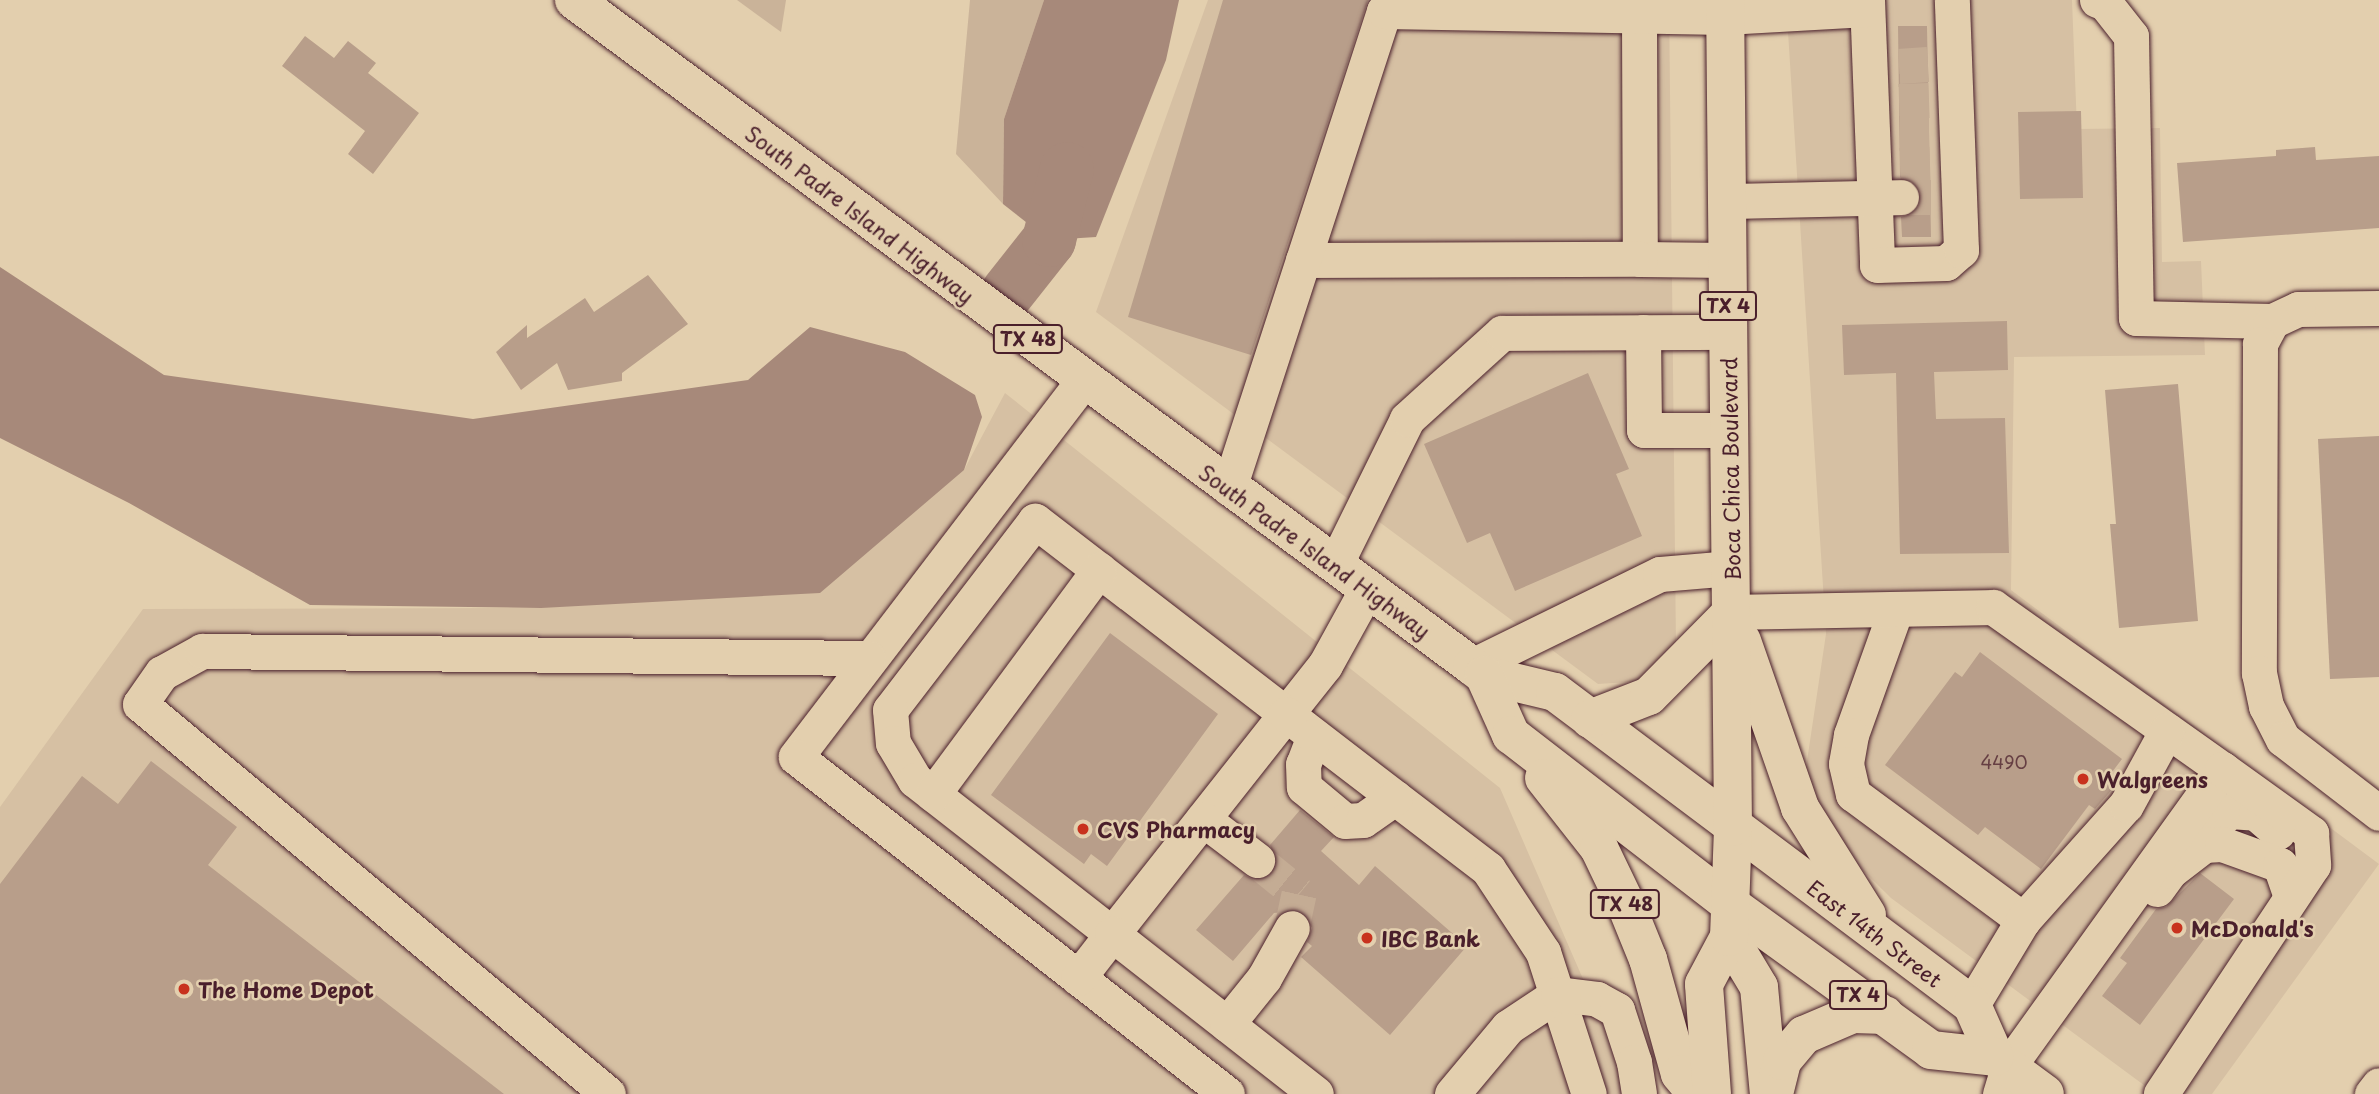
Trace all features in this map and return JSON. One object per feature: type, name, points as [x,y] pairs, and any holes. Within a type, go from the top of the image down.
[{"type":"main road","name":"South Padre Island Highway","points":[[575,0],[1083,381],[1478,670],[1555,692],[1732,827]]},
{"type":"main road","name":"Boca Chica Boulevard","points":[[1712,1094],[1704,984],[1730,921],[1732,827],[1725,8]]},
{"type":"main road","points":[[1590,719],[1650,696],[1732,612]]},
{"type":"main road","name":"TX 4","points":[[1732,612],[1800,808],[1829,859],[1885,940]]},
{"type":"main road","name":"South Padre Island Highway","points":[[1478,670],[1511,735],[1730,921]]},
{"type":"main road","name":"TX 48","points":[[1511,735],[1599,848],[1648,959],[1680,1074],[1697,1094]]},
{"type":"main road","name":"East 14th Street","points":[[1732,827],[1972,1005],[2001,1072],[2045,1094]]},
{"type":"main road","points":[[1730,921],[1759,987],[1772,1094]]},
{"type":"main road","name":"TX 4","points":[[1730,921],[1885,1015],[1931,1050],[2001,1072]]},
{"type":"main road","points":[[1772,1094],[1782,1061],[1804,1035],[1853,1014],[1885,1015]]},
{"type":"lane","points":[[1915,149],[1913,66],[1952,0]]},
{"type":"lane","points":[[2097,0],[2105,3],[2131,36],[2136,318],[2272,321],[2298,309],[2379,308]]},
{"type":"lane","points":[[1229,488],[1384,11],[1639,16],[1725,8],[1867,5],[1913,66],[1915,149]]},
{"type":"lane","points":[[1639,16],[1640,259]]},
{"type":"lane","points":[[1727,201],[1915,149]]},
{"type":"lane","points":[[1303,260],[1728,260]]},
{"type":"lane","points":[[2272,321],[2260,344],[2259,673],[2266,706],[2283,739],[2379,813]]},
{"type":"lane","points":[[1643,332],[1644,430],[1730,430]]},
{"type":"lane","points":[[1335,565],[1406,419],[1502,333],[1728,332]]},
{"type":"lane","points":[[1083,381],[796,757],[1228,1094],[1264,1053]]},
{"type":"lane","points":[[890,710],[1035,521],[1488,869],[1543,952],[1589,1094]]},
{"type":"lane","points":[[962,538],[1000,567]]},
{"type":"lane","points":[[1478,670],[1660,574],[1731,568]]},
{"type":"lane","points":[[933,794],[1099,570]]},
{"type":"lane","points":[[1078,978],[1325,665],[1367,589]]},
{"type":"lane","points":[[1732,612],[1993,607],[2311,834],[2313,865],[2286,881],[2161,1094]]},
{"type":"lane","points":[[1896,609],[1851,735],[1846,764],[1853,794],[2022,920]]},
{"type":"lane","points":[[608,1094],[140,704],[162,673],[202,651],[860,670]]},
{"type":"lane","points":[[860,670],[890,710],[893,743],[915,780],[1316,1094]]},
{"type":"lane","points":[[1972,1005],[2022,920],[2126,805],[2167,730]]},
{"type":"lane","points":[[1314,736],[1303,764],[1304,787],[1345,821],[1363,820],[1395,798]]},
{"type":"lane","points":[[2001,1072],[2084,962],[2222,769]]},
{"type":"lane","points":[[1203,820],[1257,860]]},
{"type":"lane","points":[[2084,962],[2112,948],[2170,871],[2204,845],[2222,844],[2286,881]]},
{"type":"lane","points":[[1227,1024],[1264,978],[1292,928]]},
{"type":"lane","points":[[1452,1094],[1508,1027],[1558,994],[1597,999],[1617,1010],[1634,1062],[1639,1094]]},
{"type":"lane","points":[[2372,1094],[2379,1085]]},
{"type":"shaded area","points":[[737,0],[786,0],[781,32]]},
{"type":"shaded area","points":[[970,0],[1044,0],[1004,119],[1003,204],[956,154]]},
{"type":"shaded area","points":[[1044,0],[1179,0],[1166,60],[1096,237],[1049,240],[1003,204],[1004,119]]},
{"type":"shaded area","points":[[1208,0],[1669,0],[1676,649],[1644,681],[1598,684],[1096,312]]},
{"type":"shaded area","points":[[1786,0],[2072,0],[2077,129],[2160,128],[2162,262],[2201,261],[2205,355],[2014,357],[2011,590],[2379,864],[2212,1094],[2156,1094],[1891,898],[1800,808],[1826,634]]},
{"type":"shaded area","points":[[0,267],[164,375],[473,419],[748,380],[810,327],[905,352],[975,395],[982,417],[964,470],[820,593],[541,608],[310,605],[129,503],[0,438]]},
{"type":"shaded area","points":[[1005,393],[1500,788],[1633,1094],[0,1094],[0,807],[143,609],[541,608],[964,470]]},
{"type":"building","points":[[1223,0],[1368,0],[1251,355],[1128,317]]},
{"type":"building","points":[[1898,26],[1927,26],[1931,237],[1902,237],[1901,217],[1912,214],[1921,197],[1918,186],[1900,177]]},
{"type":"building","points":[[305,36],[334,58],[348,41],[376,63],[368,73],[419,113],[373,174],[348,154],[365,131],[282,66]]},
{"type":"building","points":[[2081,111],[2083,198],[2020,199],[2018,112]]},
{"type":"building","points":[[2315,147],[2316,160],[2379,156],[2379,228],[2183,242],[2177,163],[2276,156],[2276,150]]},
{"type":"building","points":[[648,275],[688,324],[622,373],[622,381],[568,390],[557,363],[521,390],[496,352],[527,325],[527,338],[585,298],[594,312]]},
{"type":"building","points":[[2007,321],[2008,370],[1934,372],[1936,419],[2005,418],[2009,553],[1900,554],[1896,373],[1844,375],[1842,325]]},
{"type":"building","points":[[1588,373],[1629,469],[1616,474],[1642,536],[1515,591],[1490,533],[1467,543],[1424,444]]},
{"type":"building","points":[[2178,384],[2198,621],[2119,628],[2110,524],[2116,524],[2105,390]]},
{"type":"building","points":[[2379,436],[2379,677],[2330,679],[2318,439]]},
{"type":"building","name":"CVS Pharmacy","points":[[1110,633],[1218,714],[1107,866],[1091,854],[1084,864],[991,795]]},
{"type":"building","name":"Walgreens","points":[[1980,652],[2122,759],[2106,780],[2114,786],[2109,793],[2095,809],[2089,805],[2041,869],[1985,827],[1978,835],[1885,765],[1955,672],[1962,677]]},
{"type":"building","name":"The Home Depot","points":[[151,761],[237,827],[208,865],[504,1094],[0,1094],[0,884],[82,776],[118,804]]},
{"type":"building","points":[[1300,810],[1334,837],[1321,851],[1359,885],[1375,866],[1467,946],[1390,1035],[1301,957],[1312,946],[1307,942],[1312,928],[1301,910],[1274,913],[1233,961],[1196,930],[1244,875],[1255,880],[1273,873],[1277,862],[1270,845]]},
{"type":"building","name":"McDonald's","points":[[2200,873],[2234,899],[2140,1025],[2102,996],[2127,963],[2120,958],[2156,909],[2166,907]]},
{"type":"waterway","points":[[1008,292],[1049,240],[1067,169]]},
{"type":"tunnel","points":[[1899,66],[1928,64]]},
{"type":"tunnel","points":[[1899,101],[1929,100]]},
{"type":"tunnel","points":[[1900,133],[1929,133]]},
{"type":"tunnel","points":[[1900,165],[1930,164]]},
{"type":"tunnel","points":[[1901,197],[1931,197]]},
{"type":"tunnel","points":[[1257,860],[1299,894],[1292,928]]},
{"type":"place","name":"Walgreens","points":[[2083,779]]},
{"type":"place","name":"CVS Pharmacy","points":[[1083,829]]},
{"type":"place","name":"McDonald's","points":[[2177,928]]},
{"type":"place","name":"IBC Bank","points":[[1367,938]]},
{"type":"place","name":"The Home Depot","points":[[184,989]]}]
